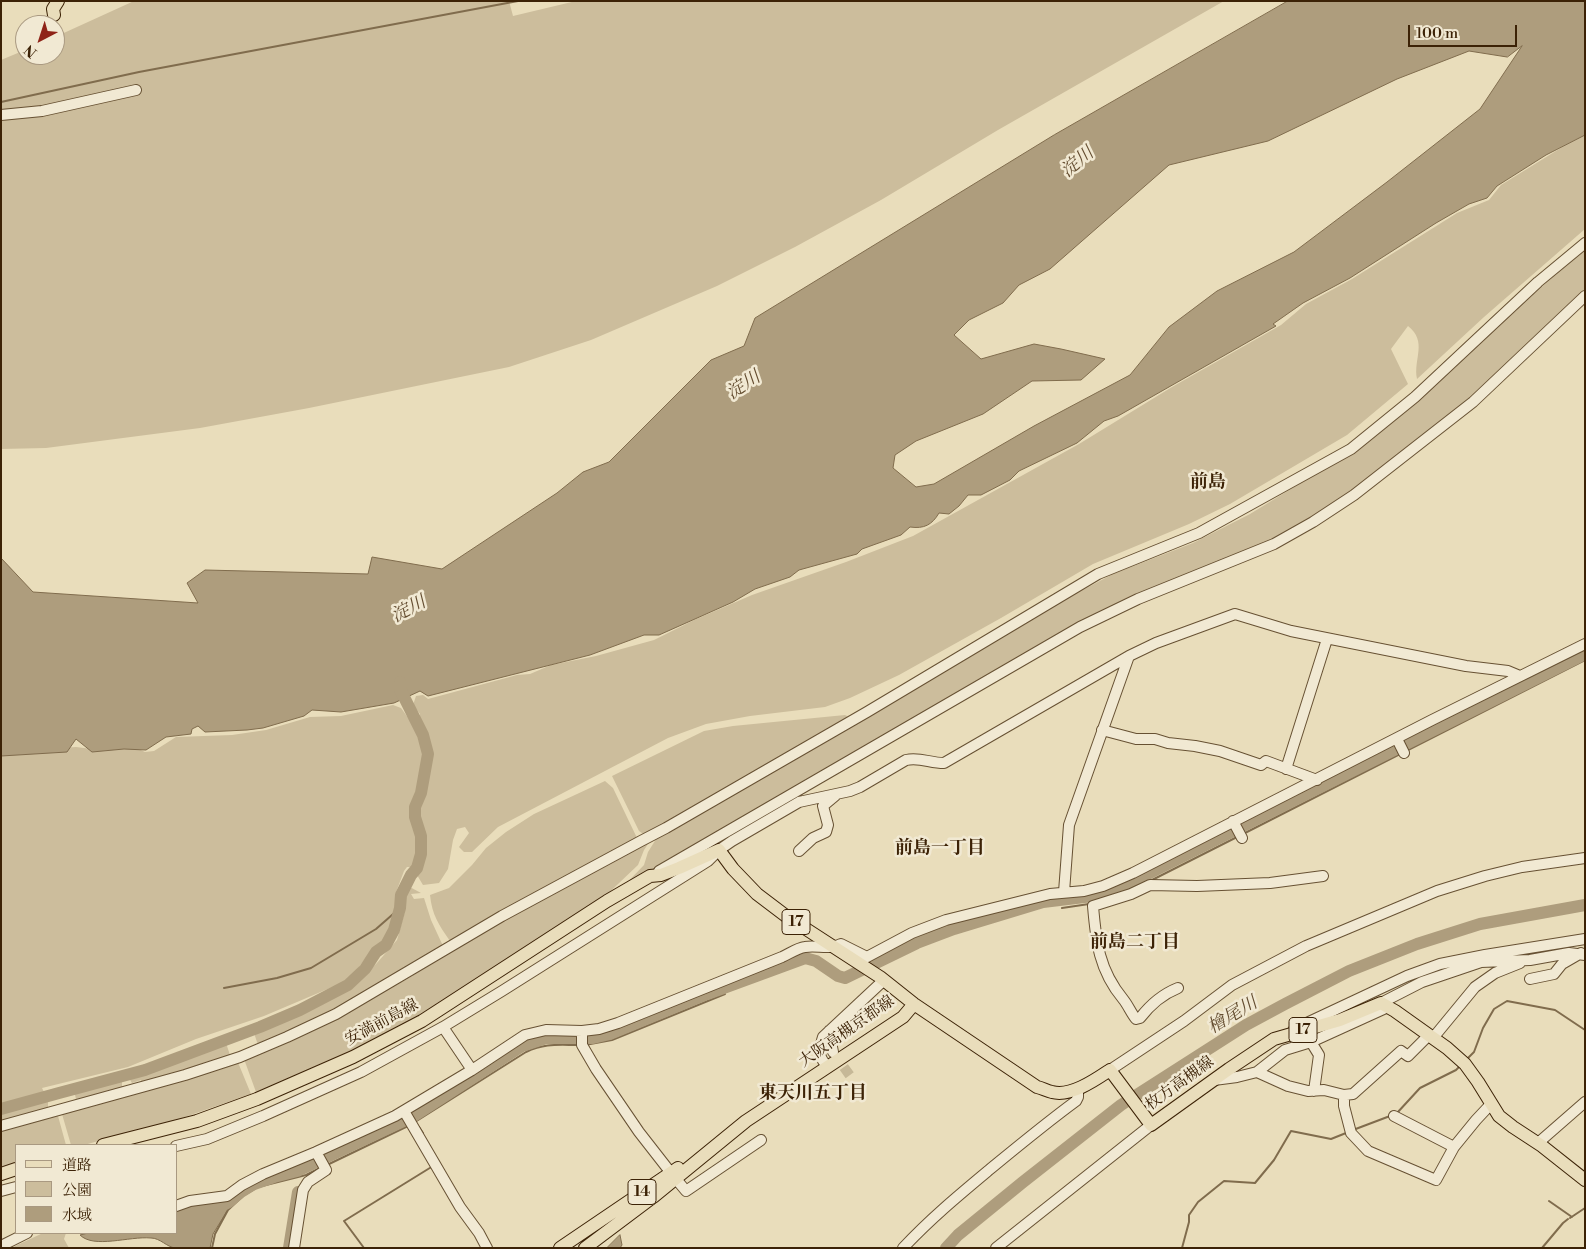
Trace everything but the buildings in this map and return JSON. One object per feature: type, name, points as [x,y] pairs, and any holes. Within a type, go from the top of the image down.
[{"type":"main road","points":[[54,15],[53,10],[58,1]]},
{"type":"main road","points":[[650,876],[661,875],[719,850]]},
{"type":"main road","name":"17","points":[[719,850],[733,869],[757,894],[786,916],[882,978],[914,1004],[1037,1086],[1053,1093],[1078,1089],[1114,1076]]},
{"type":"main road","name":"安満前島線","points":[[107,1144],[197,1120],[256,1099],[353,1057],[422,1021],[607,901],[650,876]]},
{"type":"main road","name":"大阪高槻京都線","points":[[585,1248],[673,1176],[746,1121],[903,1017],[914,1004]]},
{"type":"main road","points":[[1385,1005],[1396,1010],[1463,1062],[1499,1116],[1512,1127],[1538,1143],[1585,1180]]},
{"type":"main road","name":"枚方高槻線","points":[[1114,1076],[1147,1120],[1214,1080],[1274,1040],[1385,1005]]},
{"type":"main road","name":"大阪高槻京都線","points":[[560,1248],[673,1176]]},
{"type":"street","points":[[1,116],[42,111],[136,90]]},
{"type":"street","points":[[1,1126],[185,1075],[240,1057],[336,1014],[502,916],[683,819],[1098,574],[1199,533],[1351,449],[1415,397],[1538,282],[1585,243]]},
{"type":"street","points":[[650,876],[1094,620],[1138,599],[1274,544],[1313,522],[1354,495],[1473,402],[1585,296]]},
{"type":"street","points":[[800,802],[860,787],[906,760],[914,758],[934,763],[944,763],[1129,656],[1156,643],[1235,614],[1292,631],[1466,666],[1508,672],[1520,676]]},
{"type":"street","points":[[1286,769],[1327,638]]},
{"type":"street","points":[[178,1205],[190,1201],[227,1196],[242,1185],[263,1174],[317,1154],[404,1111],[525,1035],[546,1030],[582,1031],[599,1029],[782,957],[802,947],[835,947],[844,944],[862,956],[872,956],[912,933],[946,920],[1050,894],[1103,886],[1133,873],[1585,644]]},
{"type":"street","points":[[1064,892],[1069,826],[1129,656]]},
{"type":"street","points":[[1102,730],[1136,739],[1155,739],[1168,744],[1195,746],[1220,751],[1261,765],[1266,761],[1317,780]]},
{"type":"street","points":[[1397,740],[1404,753]]},
{"type":"street","points":[[178,1145],[206,1138],[264,1116],[361,1072],[443,1027],[708,861],[732,841],[800,802],[815,788],[824,776]]},
{"type":"street","points":[[799,851],[813,838],[826,832],[828,825],[822,806],[838,794]]},
{"type":"street","points":[[1233,821],[1242,838]]},
{"type":"street","points":[[1114,1076],[1232,986],[1306,946],[1438,892],[1486,876],[1522,867],[1585,858]]},
{"type":"street","points":[[1178,988],[1169,992],[1148,1008],[1140,1018],[1136,1018],[1118,994],[1106,971],[1096,944],[1093,906],[1131,894],[1150,885],[1197,886],[1270,883],[1324,876]]},
{"type":"street","points":[[1103,886],[1108,901]]},
{"type":"street","points":[[1274,1040],[1406,976],[1440,964],[1585,939]]},
{"type":"street","points":[[1214,1080],[1257,1072],[1285,1050],[1311,1042],[1385,1005],[1422,982],[1482,962],[1530,960],[1569,953],[1583,954]]},
{"type":"street","points":[[1530,979],[1554,974],[1562,964],[1583,954]]},
{"type":"street","points":[[827,1066],[821,1059],[819,1048],[823,1037],[882,978],[872,961],[872,956]]},
{"type":"street","points":[[1257,1072],[1288,1086],[1308,1091],[1324,1090],[1353,1094],[1401,1051],[1408,1056],[1431,1036],[1475,987],[1495,973],[1530,960]]},
{"type":"street","points":[[443,1027],[472,1070]]},
{"type":"street","points":[[582,1031],[582,1045],[639,1132],[686,1191],[761,1140]]},
{"type":"street","points":[[829,1031],[834,1052]]},
{"type":"street","points":[[1311,1042],[1319,1056],[1314,1091]]},
{"type":"street","points":[[903,1248],[953,1200],[1041,1127],[1076,1101],[1078,1089]]},
{"type":"street","points":[[1344,1094],[1344,1106],[1351,1133],[1368,1151],[1436,1180],[1454,1148],[1491,1104]]},
{"type":"street","points":[[1538,1143],[1585,1102]]},
{"type":"street","points":[[404,1111],[460,1207],[479,1233],[487,1248]]},
{"type":"street","points":[[1394,1116],[1454,1148]]},
{"type":"street","points":[[996,1248],[1147,1120]]},
{"type":"street","points":[[294,1248],[303,1190],[308,1182],[326,1170],[317,1154]]},
{"type":"street","points":[[1,1191],[15,1188]]},
{"type":"street","points":[[1,1246],[25,1234]]},
{"type":"green space","points":[[134,1],[509,1],[513,16],[576,1],[1224,1],[998,130],[881,200],[795,247],[717,286],[591,340],[509,367],[309,408],[200,428],[46,448],[1,449],[1,60],[15,54],[15,65],[65,65],[65,32]]},
{"type":"green space","points":[[1585,133],[1585,229],[1484,317],[1417,379],[1419,345],[1414,332],[1408,326],[1391,349],[1408,384],[1347,435],[1230,504],[1189,524],[1093,564],[899,675],[850,698],[825,707],[750,716],[706,724],[668,738],[498,827],[472,852],[464,852],[459,847],[469,833],[465,827],[457,829],[448,869],[439,883],[423,885],[417,875],[425,859],[419,807],[431,764],[430,746],[419,719],[420,714],[413,705],[416,696],[423,695],[428,699],[517,675],[530,674],[551,665],[596,656],[654,640],[752,595],[913,536],[1079,444],[1172,387],[1281,325],[1306,304],[1352,279],[1457,213],[1489,200],[1501,185]]},
{"type":"green space","points":[[1585,249],[1585,291],[1472,398],[1355,490],[1276,539],[1121,602],[697,843],[617,893],[644,865],[648,852],[658,836],[1077,593],[1113,574],[1193,543],[1250,514],[1335,462]]},
{"type":"green space","points":[[393,705],[401,708],[414,726],[423,749],[420,785],[412,800],[410,816],[413,829],[419,839],[419,850],[414,867],[407,867],[404,871],[395,895],[395,919],[388,940],[372,950],[349,980],[264,1016],[196,1039],[128,1067],[42,1088],[44,1092],[1,1105],[1,752],[76,747],[92,749],[128,744],[145,752],[154,751],[176,737],[232,735],[266,730],[310,717],[341,716]]},
{"type":"green space","points":[[845,715],[849,717],[646,836],[639,831],[612,776],[704,731],[733,726]]},
{"type":"green space","points":[[605,781],[613,788],[638,840],[450,941],[437,920],[432,908],[430,895],[449,888],[486,848],[506,832],[534,814]]},
{"type":"green space","points":[[650,841],[638,865],[597,904],[424,1015],[364,1047],[256,1092],[244,1059],[322,1026],[409,978],[465,941]]},
{"type":"green space","points":[[408,886],[421,893],[411,894],[414,899],[424,898],[431,920],[443,946],[344,1006],[258,1045],[254,1033],[311,1009],[350,987],[376,964],[397,940],[405,911],[403,891]]},
{"type":"green space","points":[[226,1043],[230,1055],[142,1084],[141,1080],[132,1083],[129,1078]]},
{"type":"green space","points":[[237,1060],[251,1094],[182,1118],[88,1144],[71,1144],[62,1114]]},
{"type":"green space","points":[[122,1079],[122,1089],[77,1104],[74,1090]]},
{"type":"green space","points":[[48,1098],[48,1112],[1,1124],[1,1111]]},
{"type":"green space","points":[[58,1116],[66,1144],[15,1144],[15,1165],[1,1170],[1,1131]]},
{"type":"green space","points":[[41,1234],[66,1234],[64,1239],[69,1248],[11,1248]]},
{"type":"water","name":"淀川","points":[[1288,1],[1585,1],[1585,135],[1546,155],[1497,186],[1487,198],[1469,204],[1350,278],[1303,303],[1273,324],[1276,326],[1118,416],[1104,421],[1077,443],[1019,471],[1010,480],[981,495],[968,495],[949,514],[939,513],[927,525],[910,527],[901,535],[862,549],[857,554],[799,570],[790,577],[755,589],[733,602],[659,635],[644,635],[590,655],[428,696],[420,691],[394,703],[341,712],[312,710],[304,716],[263,728],[205,732],[198,726],[192,729],[191,734],[166,737],[146,750],[124,749],[92,752],[76,739],[67,752],[1,756],[1,558],[33,592],[198,603],[187,583],[205,570],[368,574],[372,557],[442,569],[557,493],[583,472],[609,462],[711,360],[744,346],[755,318],[1054,135]],"holes":[[[1522,46],[1480,109],[1294,252],[1217,291],[1169,327],[1130,375],[1034,426],[934,484],[916,487],[893,468],[895,455],[916,441],[983,414],[1032,381],[1081,380],[1105,359],[1034,344],[981,359],[954,335],[969,320],[1003,303],[1019,285],[1050,269],[1169,165],[1268,141],[1397,79],[1469,51],[1507,57]]]},
{"type":"water","points":[[228,1199],[232,1203],[213,1234],[210,1248],[175,1248],[151,1238],[103,1242],[86,1239],[80,1235],[178,1234],[178,1209],[196,1204]]},
{"type":"water","points":[[620,1235],[622,1245],[620,1248],[607,1248]]},
{"type":"waterway","points":[[1,102],[139,72],[518,1]]},
{"type":"waterway","points":[[216,1209],[254,1184],[297,1171],[414,1116],[522,1046],[546,1038],[593,1038],[610,1034],[707,994],[805,958],[816,961],[838,976],[845,978],[917,943],[954,929],[1043,902],[1101,895],[1122,887],[1585,654]]},
{"type":"waterway","points":[[1406,751],[1585,660]]},
{"type":"waterway","points":[[1,1109],[145,1070],[260,1027],[300,1010],[348,985],[365,969],[376,952],[386,945],[394,930],[400,908],[401,895],[411,875],[417,868],[421,854],[421,836],[415,817],[415,807],[421,793],[428,754],[423,735],[400,689],[400,682]]},
{"type":"waterway","points":[[1243,834],[1400,754]]},
{"type":"waterway","points":[[1152,880],[1237,837]]},
{"type":"waterway","points":[[1062,908],[1089,904]]},
{"type":"waterway","name":"檜尾川","points":[[946,1248],[958,1235],[1121,1105],[1246,1025],[1285,1004],[1349,971],[1417,944],[1480,924],[1585,905]]},
{"type":"waterway","points":[[224,988],[277,978],[311,968],[376,929],[400,908]]},
{"type":"waterway","points":[[585,1045],[612,1040],[725,994]]},
{"type":"waterway","points":[[1467,1059],[1474,1052],[1483,1028],[1494,1009],[1507,1001],[1555,1010],[1585,1030]]},
{"type":"waterway","points":[[415,1122],[526,1052],[546,1046],[578,1045]]},
{"type":"waterway","points":[[1397,1113],[1420,1088],[1456,1070],[1460,1066]]},
{"type":"waterway","points":[[1353,1130],[1390,1116]]},
{"type":"waterway","points":[[327,1165],[408,1126]]},
{"type":"waterway","points":[[419,1127],[423,1133]]},
{"type":"waterway","points":[[1182,1248],[1189,1215],[1198,1202],[1224,1181],[1255,1183],[1274,1160],[1291,1131],[1331,1139],[1346,1133]]},
{"type":"waterway","points":[[364,1248],[344,1221],[433,1166]]},
{"type":"waterway","points":[[212,1248],[215,1234],[228,1210],[243,1196],[258,1187],[306,1175],[320,1168]]},
{"type":"waterway","points":[[289,1248],[298,1192]]},
{"type":"waterway","points":[[1549,1201],[1572,1217]]},
{"type":"waterway","points":[[1570,1218],[1585,1208]]},
{"type":"waterway","points":[[1542,1248],[1568,1219]]},
{"type":"tunnel","points":[[835,1055],[851,1077]]},
{"type":"district","name":"前島","points":[[1208,483]]},
{"type":"district","name":"前島一丁目","points":[[940,849]]},
{"type":"district","name":"前島二丁目","points":[[1135,943]]},
{"type":"district","name":"東天川五丁目","points":[[813,1094]]}]
